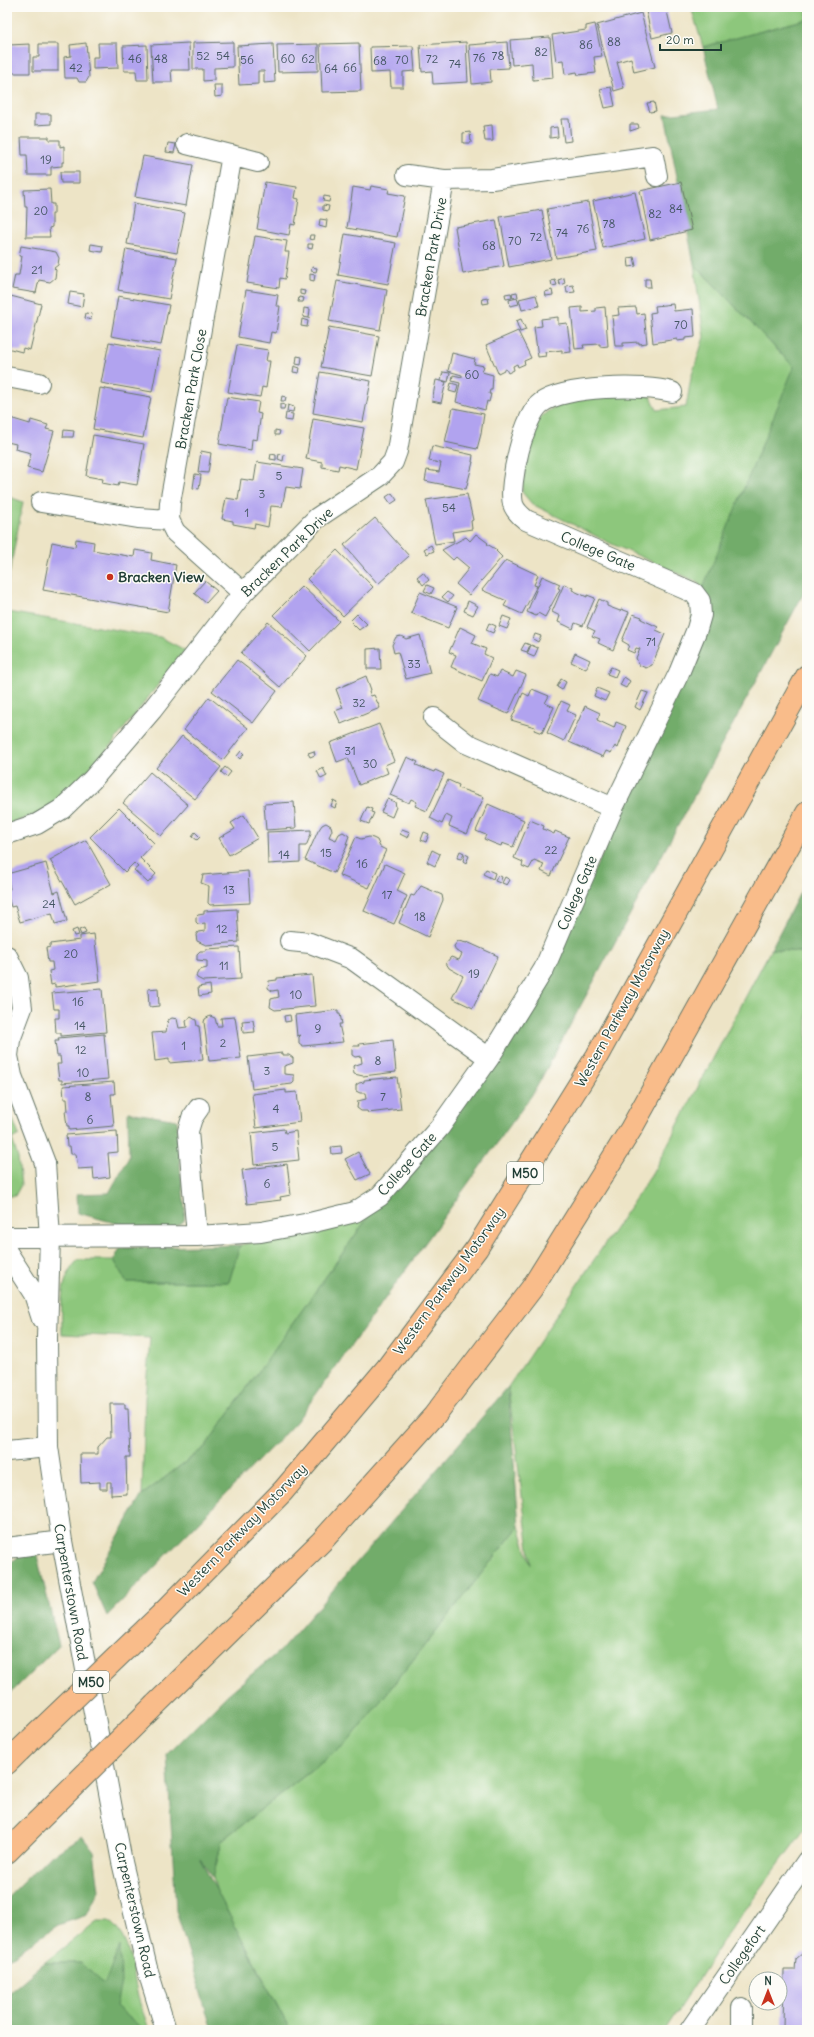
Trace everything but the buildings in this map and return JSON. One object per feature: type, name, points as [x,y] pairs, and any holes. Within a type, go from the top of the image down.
[{"type":"highway","name":"Western Parkway Motorway","points":[[13,1757],[163,1613],[288,1485],[388,1368],[477,1248],[597,1056],[807,676]]},
{"type":"highway","points":[[7,1852],[322,1541],[434,1416],[532,1288],[632,1129],[807,813]]},
{"type":"street","points":[[187,144],[258,162]]},
{"type":"street","name":"Bracken Park Close","points":[[169,520],[171,497],[232,155]]},
{"type":"street","name":"Bracken Park Drive","points":[[406,175],[444,180],[467,180],[520,176],[653,156],[657,176]]},
{"type":"street","name":"Bracken Park Drive","points":[[7,834],[37,824],[62,809],[92,780],[147,716],[243,593],[317,518],[380,476],[393,462],[397,451],[444,180]]},
{"type":"street","points":[[7,377],[39,383]]},
{"type":"street","name":"College Gate","points":[[50,1237],[197,1236],[261,1232],[310,1224],[355,1212],[380,1196],[440,1127],[489,1058],[544,969],[613,808],[682,665],[701,615],[700,601],[694,593],[526,520],[519,515],[513,504],[513,479],[524,431],[530,416],[539,404],[559,395],[615,388],[650,387],[672,392]]},
{"type":"street","points":[[42,502],[138,518],[169,520],[175,532],[243,593]]},
{"type":"street","points":[[434,718],[466,743],[613,808]]},
{"type":"street","points":[[290,941],[310,943],[352,959],[489,1058]]},
{"type":"street","points":[[7,956],[18,978],[22,1008],[10,1040],[8,1055],[12,1076],[45,1163],[50,1237],[7,1237]]},
{"type":"street","points":[[197,1236],[188,1130],[192,1118],[199,1108]]},
{"type":"street","name":"Carpenterstown Road","points":[[50,1237],[47,1338],[48,1447],[62,1541],[122,1862],[147,1968],[166,2030]]},
{"type":"street","points":[[7,1252],[34,1294],[47,1338]]},
{"type":"street","points":[[7,1451],[48,1447]]},
{"type":"street","points":[[7,1548],[62,1541]]},
{"type":"street","name":"Collegefort","points":[[690,2030],[800,1884],[807,1862]]},
{"type":"street","points":[[742,2008],[742,2030]]},
{"type":"green space","points":[[691,7],[807,7],[807,19],[703,47]]},
{"type":"green space","points":[[807,19],[807,587],[534,1092],[296,1422],[107,1616],[92,1582],[142,1495],[205,1447],[544,969],[623,814],[689,657],[692,614],[794,367],[694,264],[665,115],[718,109],[703,47]]},
{"type":"green space","points":[[694,264],[794,367],[708,594],[698,583],[689,578],[614,545],[532,504],[522,492],[528,455],[536,426],[539,420],[548,411],[561,404],[591,397],[651,396],[657,410],[686,407],[691,378],[704,337]]},
{"type":"green space","points":[[7,496],[23,502],[7,586]]},
{"type":"green space","points":[[7,612],[160,637],[185,650],[109,748],[64,795],[42,812],[7,825]]},
{"type":"green space","points":[[807,879],[807,953],[771,949]]},
{"type":"green space","points":[[771,949],[807,953],[807,1826],[726,1936],[665,2030],[290,2030],[251,1955],[221,1906],[213,1878],[222,1840],[348,1742],[519,1526],[531,1565],[508,1387],[652,1174]]},
{"type":"green space","points":[[7,1104],[19,1135],[12,1139],[18,1158],[21,1185],[15,1196],[7,1196]]},
{"type":"green space","points":[[128,1112],[177,1120],[185,1209],[184,1221],[167,1231],[115,1223],[78,1213],[77,1194],[109,1193],[129,1157]]},
{"type":"green space","points":[[374,1209],[205,1447],[142,1495],[145,1399],[150,1338],[62,1334],[62,1295],[64,1285],[67,1276],[78,1260],[114,1260],[127,1282],[229,1282],[240,1245],[342,1224]]},
{"type":"green space","points":[[240,1245],[229,1282],[126,1282],[114,1260],[120,1248]]},
{"type":"green space","points":[[508,1387],[519,1526],[348,1742],[222,1840],[213,1878],[200,1859],[290,2030],[212,2030],[176,1910],[167,1755],[227,1695],[283,1648]]},
{"type":"green space","points":[[35,1548],[59,1645],[7,1697],[7,1655],[10,1653],[7,1635],[7,1564]]},
{"type":"green space","points":[[82,1836],[94,1852],[99,1890],[87,1915],[58,1925],[7,1960],[7,1898],[43,1862]]},
{"type":"green space","points":[[97,1921],[109,1921],[117,1929],[127,1946],[138,1997],[149,2030],[142,2030],[110,2009],[81,1963],[44,1963]]},
{"type":"green space","points":[[120,1946],[121,1982],[116,2006],[144,2030],[7,2030],[10,1992],[44,1963],[81,1963],[104,1984]]},
{"type":"place","name":"Bracken View","points":[[110,577]]}]
